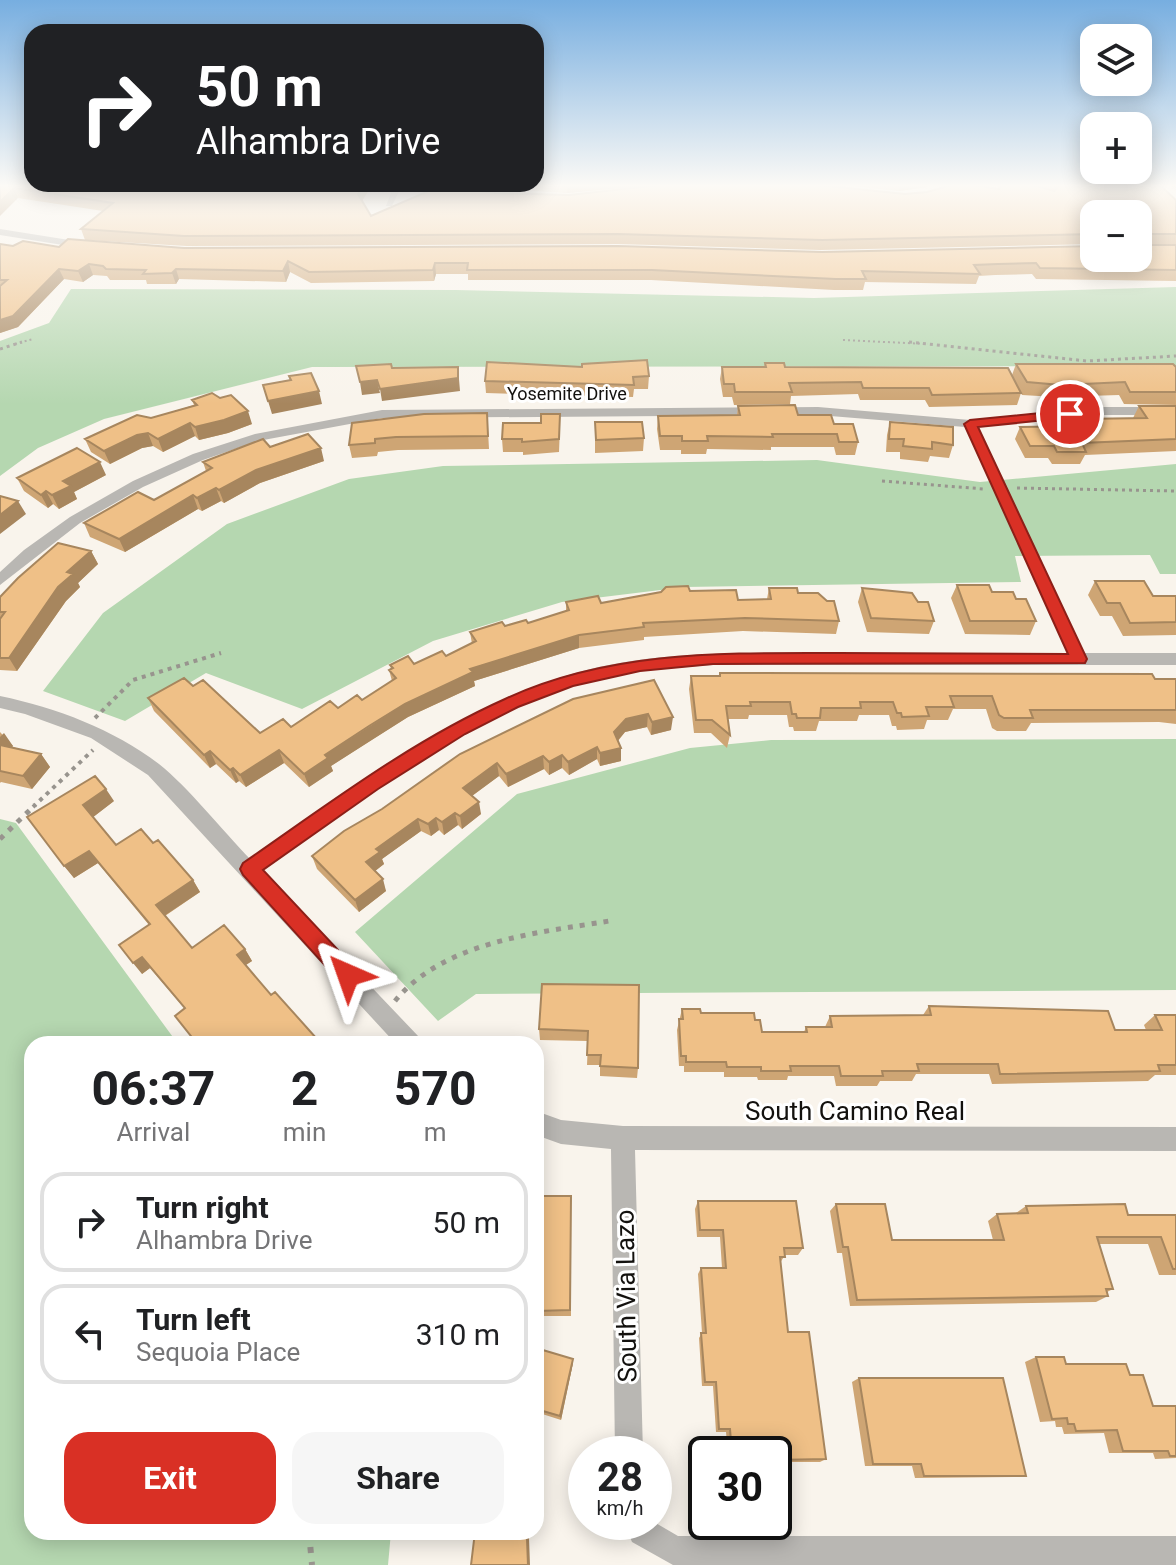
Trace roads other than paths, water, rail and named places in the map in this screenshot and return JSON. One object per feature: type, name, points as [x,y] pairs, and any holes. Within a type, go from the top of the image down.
[{"type":"street","name":"Yosemite Drive","points":[[0,580],[29,553],[75,520],[138,484],[198,457],[255,438],[382,414],[818,411],[970,424],[1104,411],[1176,411]]},
{"type":"street","points":[[970,424],[1079,659]]},
{"type":"street","points":[[250,869],[372,784],[459,730],[512,702],[570,681],[640,665],[713,659],[1176,659]]},
{"type":"street","points":[[0,702],[28,708],[97,733],[154,770],[404,1036]]},
{"type":"street","name":"South Camino Real","points":[[544,1126],[561,1132],[623,1138],[1176,1139]]},
{"type":"street","name":"South Via Lazo","points":[[623,1138],[629,1436]]},
{"type":"street","points":[[656,1540],[675,1551],[1176,1551]]}]
